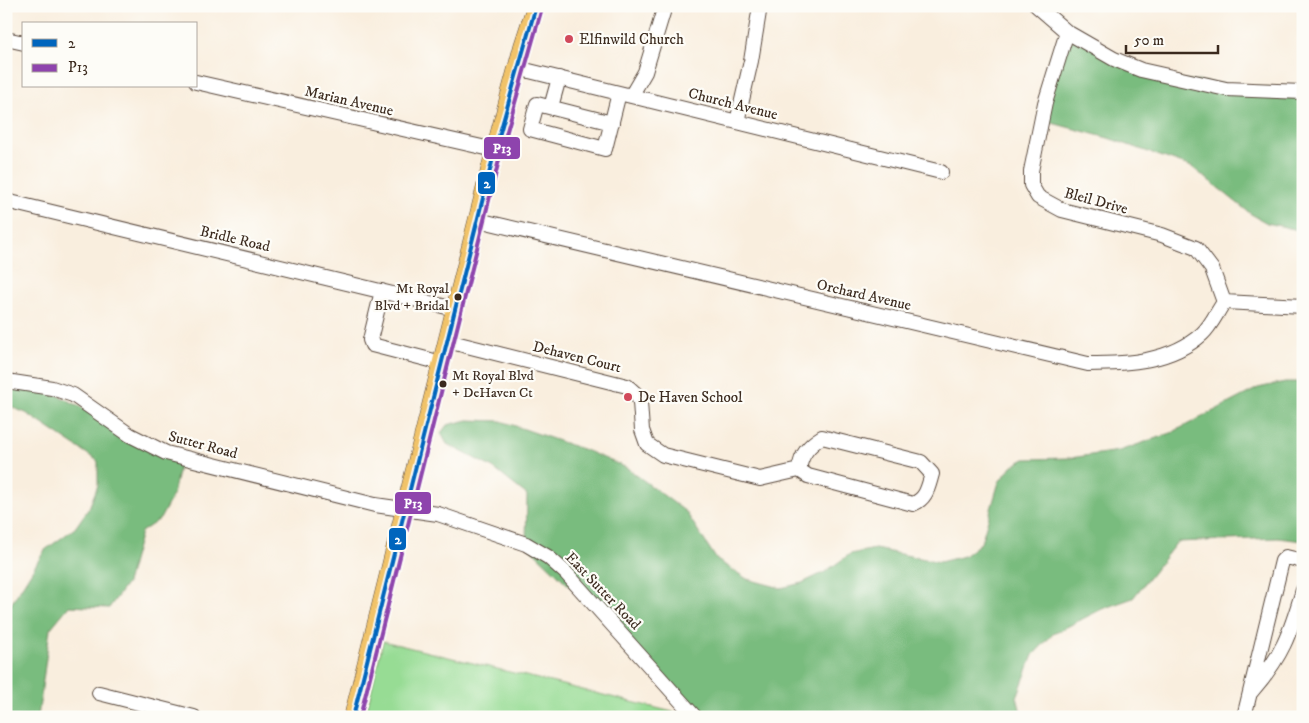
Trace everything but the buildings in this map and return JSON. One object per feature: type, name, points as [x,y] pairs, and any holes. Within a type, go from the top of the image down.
[{"type":"main road","points":[[353,717],[495,150],[536,6]]},
{"type":"street","points":[[612,123],[537,104],[530,130],[605,148],[612,123],[625,95],[645,72],[665,6]]},
{"type":"street","points":[[1037,6],[1067,32],[1114,59],[1169,78],[1226,88],[1303,92]]},
{"type":"street","points":[[737,122],[751,61],[758,7]]},
{"type":"street","name":"Bleil Drive","points":[[1067,32],[1045,104],[1031,171],[1031,185],[1038,196],[1062,210],[1162,235],[1196,248],[1212,269],[1224,302]]},
{"type":"street","points":[[6,39],[22,43]]},
{"type":"street","name":"Church Avenue","points":[[517,68],[941,172]]},
{"type":"street","points":[[551,107],[559,78]]},
{"type":"street","name":"Marian Avenue","points":[[198,82],[495,150]]},
{"type":"street","name":"Bridle Road","points":[[6,201],[456,308]]},
{"type":"street","name":"Orchard Avenue","points":[[478,220],[1088,364],[1131,364],[1182,348],[1203,333],[1224,302]]},
{"type":"street","points":[[382,291],[370,340],[372,345],[442,362]]},
{"type":"street","points":[[1224,302],[1303,306]]},
{"type":"street","name":"Dehaven Court","points":[[447,341],[627,386],[638,395],[642,430],[647,444],[663,455],[760,480],[799,470]]},
{"type":"street","name":"Sutter Road","points":[[6,381],[45,386],[73,395],[136,438],[174,455],[375,505],[404,509]]},
{"type":"street","points":[[822,437],[921,462],[932,474],[926,494],[922,500],[913,504],[808,476],[799,470],[800,458],[811,444],[822,437]]},
{"type":"street","name":"East Sutter Road","points":[[404,509],[438,514],[484,528],[526,544],[548,557],[592,600],[695,717]]},
{"type":"street","points":[[1244,717],[1282,561],[1286,557],[1303,561]]},
{"type":"street","points":[[1249,694],[1269,673],[1283,649],[1303,590]]},
{"type":"street","points":[[98,693],[194,717]]},
{"type":"green space","points":[[1067,32],[1169,78],[1303,92],[1303,231],[1267,223],[1251,214],[1192,167],[1108,138],[1041,120]]},
{"type":"green space","points":[[6,381],[38,385],[181,458],[173,495],[160,519],[141,532],[127,583],[109,608],[69,606],[50,629],[38,717],[6,717],[6,612],[45,550],[75,528],[89,508],[98,485],[98,461],[26,413],[6,405]]},
{"type":"green space","points":[[1285,382],[1303,382],[1303,541],[1278,538],[1177,542],[1133,598],[1102,609],[1053,634],[1033,655],[1017,697],[1022,717],[695,717],[644,658],[526,544],[527,495],[493,468],[447,444],[441,433],[447,425],[468,420],[501,421],[585,450],[627,468],[686,512],[717,560],[747,579],[781,588],[802,583],[825,572],[850,554],[875,549],[940,562],[964,556],[981,543],[999,482],[1012,466],[1025,459],[1070,458],[1119,451],[1171,433],[1258,388]]},
{"type":"green space","points":[[383,641],[693,717],[365,717]]},
{"type":"transit line","name":"2","points":[[353,717],[495,150],[536,6]]},
{"type":"transit line","name":"P13","points":[[360,717],[501,152],[542,8]]},
{"type":"place","name":"Elfinwild Church","points":[[569,39]]},
{"type":"place","name":"Mt Royal Blvd + Bridal","points":[[458,297]]},
{"type":"place","name":"Mt Royal Blvd + DeHaven Ct","points":[[443,384]]},
{"type":"place","name":"De Haven School","points":[[628,397]]}]
